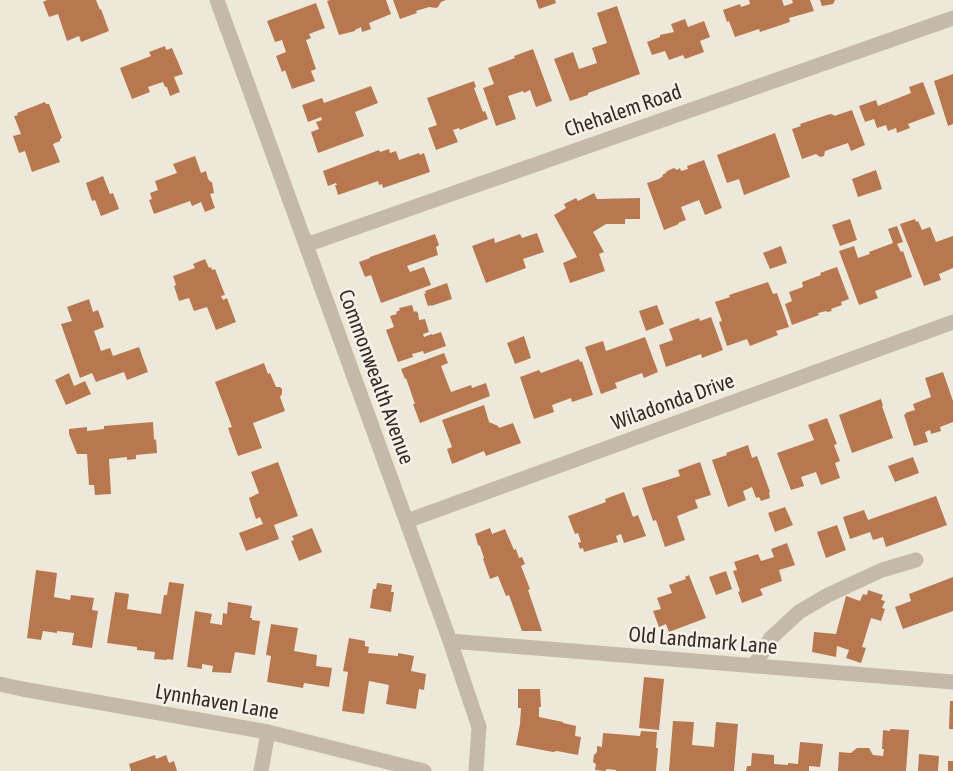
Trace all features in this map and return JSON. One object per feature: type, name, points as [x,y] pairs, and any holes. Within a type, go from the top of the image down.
[{"type":"street","name":"Commonwealth Avenue","points":[[217,0],[450,641],[479,727],[476,771]]},
{"type":"street","name":"Chehalem Road","points":[[306,245],[953,18]]},
{"type":"street","name":"Wiladonda Drive","points":[[406,521],[953,322]]},
{"type":"street","points":[[754,666],[771,638],[799,612],[828,595],[882,570],[916,560]]},
{"type":"street","name":"Old Landmark Lane","points":[[450,641],[953,682]]},
{"type":"street","name":"Lynnhaven Lane","points":[[0,684],[268,732],[424,771]]},
{"type":"street","points":[[261,771],[268,732]]},
{"type":"building","points":[[47,0],[96,0],[109,31],[81,42],[79,36],[67,41],[58,14],[49,17],[43,2]]},
{"type":"building","points":[[386,0],[391,14],[369,23],[371,29],[362,32],[361,27],[339,35],[327,1]]},
{"type":"building","points":[[393,0],[446,0],[436,8],[429,7],[400,19]]},
{"type":"building","points":[[536,0],[555,0],[556,3],[539,9]]},
{"type":"building","points":[[749,0],[782,0],[784,6],[793,3],[792,0],[810,0],[814,11],[789,18],[790,22],[760,32],[759,29],[735,37],[723,10],[740,4],[741,7],[750,4]]},
{"type":"building","points":[[820,0],[835,0],[833,4],[822,6]]},
{"type":"building","points":[[316,3],[325,28],[309,34],[311,38],[306,40],[316,69],[311,71],[315,81],[292,89],[285,70],[282,72],[276,56],[286,52],[282,40],[275,42],[267,21]]},
{"type":"building","points":[[617,6],[640,74],[570,101],[554,59],[573,52],[579,69],[597,63],[592,48],[607,43],[597,13]]},
{"type":"building","points":[[685,19],[688,27],[704,21],[710,37],[700,41],[704,52],[685,59],[683,55],[669,60],[665,51],[652,55],[647,42],[660,35],[674,32],[671,24]]},
{"type":"building","points":[[165,46],[166,50],[172,48],[183,74],[174,77],[180,92],[170,96],[163,82],[148,87],[150,92],[132,99],[120,68],[151,56],[149,52]]},
{"type":"building","points":[[533,49],[552,101],[536,107],[530,90],[508,96],[516,119],[496,126],[483,88],[494,84],[488,68]]},
{"type":"building","points":[[953,74],[953,124],[948,126],[934,81]]},
{"type":"building","points":[[474,81],[476,87],[474,88],[488,119],[460,130],[459,128],[453,130],[458,142],[436,150],[428,128],[437,125],[427,98]]},
{"type":"building","points":[[923,82],[935,114],[908,124],[910,128],[897,133],[896,128],[888,131],[886,125],[877,128],[874,119],[865,122],[859,106],[876,100],[878,106],[911,93],[909,87]]},
{"type":"building","points":[[371,86],[378,103],[355,112],[364,136],[318,153],[311,132],[319,129],[316,122],[322,120],[321,117],[308,122],[302,105],[322,98],[324,103]]},
{"type":"building","points":[[45,102],[49,104],[62,138],[53,144],[60,162],[32,172],[25,151],[19,153],[13,136],[21,134],[14,116]]},
{"type":"building","points":[[852,110],[865,145],[851,151],[848,143],[825,151],[824,156],[820,157],[816,154],[802,159],[792,129],[830,114],[834,116]]},
{"type":"building","points":[[775,133],[790,177],[744,195],[739,179],[727,183],[717,155]]},
{"type":"building","points":[[389,149],[390,153],[396,151],[399,160],[424,153],[430,172],[383,188],[378,181],[338,195],[336,183],[328,186],[323,171],[379,150],[380,152]]},
{"type":"building","points":[[195,156],[201,173],[206,171],[208,179],[212,182],[214,193],[210,194],[215,208],[205,212],[201,202],[192,206],[190,201],[154,214],[149,200],[152,199],[150,193],[158,190],[155,181],[177,173],[173,164]]},
{"type":"building","points":[[704,160],[722,208],[705,215],[699,200],[681,207],[686,220],[664,230],[647,183],[659,179],[674,168],[677,170],[680,168],[681,171],[688,169],[687,166]]},
{"type":"building","points":[[876,170],[882,189],[858,197],[852,179]]},
{"type":"building","points":[[103,176],[119,209],[101,216],[95,200],[92,201],[86,183]]},
{"type":"building","points":[[594,193],[597,199],[640,198],[640,219],[625,219],[625,224],[606,224],[593,232],[604,252],[599,254],[605,271],[570,283],[563,263],[577,257],[554,215],[566,208],[564,204],[576,198],[578,201]]},
{"type":"building","points":[[850,219],[857,240],[840,246],[832,225]]},
{"type":"building","points":[[915,219],[922,230],[930,227],[936,242],[953,236],[953,268],[939,274],[941,280],[924,286],[900,224]]},
{"type":"building","points":[[897,226],[903,242],[897,244],[901,252],[903,251],[912,277],[875,291],[878,298],[859,305],[839,251],[854,246],[858,258],[870,254],[869,252],[893,243],[888,229]]},
{"type":"building","points":[[537,233],[544,252],[523,259],[526,268],[486,283],[472,246],[494,238],[495,243],[520,234],[522,238]]},
{"type":"building","points":[[435,234],[439,245],[436,247],[438,255],[407,266],[410,272],[424,267],[431,285],[381,303],[371,275],[365,277],[359,262]]},
{"type":"building","points":[[781,246],[787,263],[770,269],[763,253]]},
{"type":"building","points":[[205,259],[209,268],[215,269],[225,295],[221,296],[223,300],[227,298],[236,322],[216,330],[207,307],[194,311],[189,298],[179,301],[174,286],[176,285],[173,276],[195,268],[193,264]]},
{"type":"building","points":[[837,267],[849,299],[841,302],[842,305],[831,309],[832,311],[818,313],[819,315],[792,325],[785,304],[792,301],[789,292],[803,287],[802,282]]},
{"type":"building","points":[[768,282],[773,294],[777,293],[789,327],[776,331],[778,335],[750,346],[747,339],[727,346],[715,302]]},
{"type":"building","points":[[447,283],[452,299],[428,306],[425,291]]},
{"type":"building","points":[[89,299],[93,312],[98,310],[104,327],[94,331],[101,351],[110,348],[113,356],[139,347],[148,372],[127,380],[124,372],[96,382],[92,373],[80,378],[61,324],[72,321],[67,307]]},
{"type":"building","points":[[412,305],[414,312],[418,313],[419,320],[425,319],[429,332],[423,334],[424,337],[441,332],[446,346],[424,354],[423,351],[412,354],[413,357],[398,362],[386,330],[394,327],[390,316],[397,314],[399,308]]},
{"type":"building","points":[[657,305],[664,324],[646,331],[639,311]]},
{"type":"building","points":[[711,317],[723,350],[702,358],[701,354],[666,367],[659,345],[673,340],[669,329],[699,318],[700,321]]},
{"type":"building","points":[[524,336],[531,358],[515,364],[507,343]]},
{"type":"building","points":[[645,337],[658,372],[644,378],[642,373],[615,383],[617,388],[601,394],[585,347],[603,341],[606,351]]},
{"type":"building","points":[[444,353],[448,363],[441,366],[451,392],[486,383],[490,396],[420,423],[401,369]]},
{"type":"building","points":[[579,359],[580,362],[582,361],[593,395],[572,402],[571,398],[552,405],[554,412],[534,419],[520,377],[539,370],[541,373]]},
{"type":"building","points":[[264,363],[276,387],[282,389],[280,397],[285,411],[253,423],[262,448],[238,456],[228,428],[232,427],[215,382]]},
{"type":"building","points":[[943,372],[953,401],[953,422],[940,427],[941,431],[931,434],[930,430],[925,432],[928,442],[914,446],[904,415],[915,410],[913,404],[931,397],[925,378]]},
{"type":"building","points":[[69,373],[74,386],[85,381],[91,394],[66,405],[55,380]]},
{"type":"building","points":[[881,399],[893,438],[852,453],[839,415]]},
{"type":"building","points":[[484,405],[489,422],[499,428],[513,423],[521,443],[486,456],[484,451],[452,464],[447,449],[452,447],[442,420]]},
{"type":"building","points":[[827,418],[837,444],[834,445],[840,461],[835,463],[840,478],[821,485],[816,472],[801,477],[804,486],[791,490],[777,453],[814,440],[808,425]]},
{"type":"building","points":[[153,422],[157,453],[136,455],[136,459],[127,460],[127,457],[109,459],[111,494],[95,495],[94,485],[89,485],[87,454],[77,454],[69,429],[87,427],[87,431],[104,429],[104,426]]},
{"type":"building","points":[[748,445],[752,458],[757,456],[770,498],[761,501],[759,497],[756,498],[752,487],[743,491],[746,500],[728,507],[712,460]]},
{"type":"building","points":[[913,457],[919,473],[895,482],[888,466]]},
{"type":"building","points":[[278,462],[298,516],[274,525],[279,539],[246,551],[239,533],[263,524],[260,517],[256,519],[249,498],[259,493],[251,472]]},
{"type":"building","points":[[700,462],[711,495],[695,500],[698,508],[677,516],[685,540],[665,547],[642,488],[680,476],[678,470]]},
{"type":"building","points":[[624,492],[633,517],[638,515],[646,536],[624,543],[621,534],[616,536],[618,542],[584,552],[583,548],[580,549],[578,543],[581,542],[578,533],[575,534],[568,516],[606,502],[605,499]]},
{"type":"building","points":[[936,496],[947,525],[886,547],[883,537],[873,540],[870,532],[850,539],[843,517],[864,510],[868,520]]},
{"type":"building","points":[[785,507],[793,525],[775,532],[768,513]]},
{"type":"building","points":[[837,525],[846,550],[826,558],[817,532]]},
{"type":"building","points":[[312,528],[322,552],[299,561],[291,541],[294,540],[292,536]]},
{"type":"building","points":[[490,528],[492,534],[505,529],[514,550],[516,549],[519,558],[522,557],[525,564],[521,566],[542,631],[522,631],[509,595],[506,596],[498,576],[490,579],[475,534]]},
{"type":"building","points":[[787,543],[795,565],[779,570],[782,581],[760,589],[763,595],[742,603],[733,571],[737,570],[734,562],[758,554],[761,561],[774,557],[771,549]]},
{"type":"building","points":[[36,570],[57,573],[54,597],[70,600],[71,595],[94,598],[92,610],[98,611],[92,648],[72,645],[74,633],[43,631],[41,640],[27,638]]},
{"type":"building","points":[[726,571],[732,589],[716,595],[709,577]]},
{"type":"building","points":[[689,575],[706,618],[669,632],[666,624],[659,627],[653,611],[661,609],[657,598],[672,593],[669,585],[686,579],[685,577]]},
{"type":"building","points":[[953,577],[953,611],[903,629],[895,607],[911,601],[909,594]]},
{"type":"building","points":[[169,582],[184,584],[173,660],[154,659],[155,652],[107,643],[115,592],[129,594],[127,609],[161,614]]},
{"type":"building","points":[[377,583],[392,585],[391,592],[394,592],[391,612],[370,608],[373,589],[376,589]]},
{"type":"building","points":[[868,590],[883,595],[881,600],[885,601],[882,608],[885,609],[881,621],[871,618],[862,647],[866,648],[861,663],[846,658],[849,650],[837,646],[836,657],[812,652],[814,632],[836,634],[846,596],[860,601],[863,594],[867,595]]},
{"type":"building","points":[[228,602],[252,606],[250,618],[260,621],[255,655],[235,652],[231,673],[212,672],[213,666],[202,664],[202,669],[187,667],[195,611],[212,614],[210,623],[222,625],[223,613],[227,614]]},
{"type":"building","points":[[271,624],[298,628],[294,651],[317,655],[316,666],[332,668],[329,687],[304,683],[303,688],[267,682],[271,656],[266,655]]},
{"type":"building","points":[[349,638],[365,641],[365,646],[369,647],[368,653],[398,656],[398,653],[414,656],[411,671],[426,674],[424,690],[419,689],[416,709],[386,704],[389,685],[369,681],[364,714],[342,711],[348,672],[343,671]]},
{"type":"building","points":[[644,677],[664,679],[659,730],[639,728]]},
{"type":"building","points":[[518,689],[540,689],[539,717],[576,726],[575,736],[581,737],[578,755],[516,745],[521,708],[518,708]]},
{"type":"building","points":[[950,701],[953,701],[953,729],[949,729]]},
{"type":"building","points":[[673,721],[694,722],[692,745],[714,747],[716,722],[738,724],[734,771],[669,771]]},
{"type":"building","points":[[890,729],[909,730],[906,771],[838,771],[839,752],[851,753],[857,748],[869,748],[873,755],[883,756],[883,730],[890,731]]},
{"type":"building","points":[[641,731],[657,732],[656,771],[595,770],[594,755],[597,752],[597,746],[602,747],[603,733],[640,736]]},
{"type":"building","points":[[800,742],[823,744],[820,767],[809,766],[809,771],[746,771],[747,766],[751,766],[752,753],[774,755],[774,764],[798,764]]},
{"type":"building","points":[[919,754],[939,756],[938,771],[918,771]]},
{"type":"building","points":[[155,755],[156,759],[166,755],[169,763],[174,761],[177,771],[131,771],[129,764]]},
{"type":"building","points":[[948,761],[953,761],[953,771],[948,771]]}]
